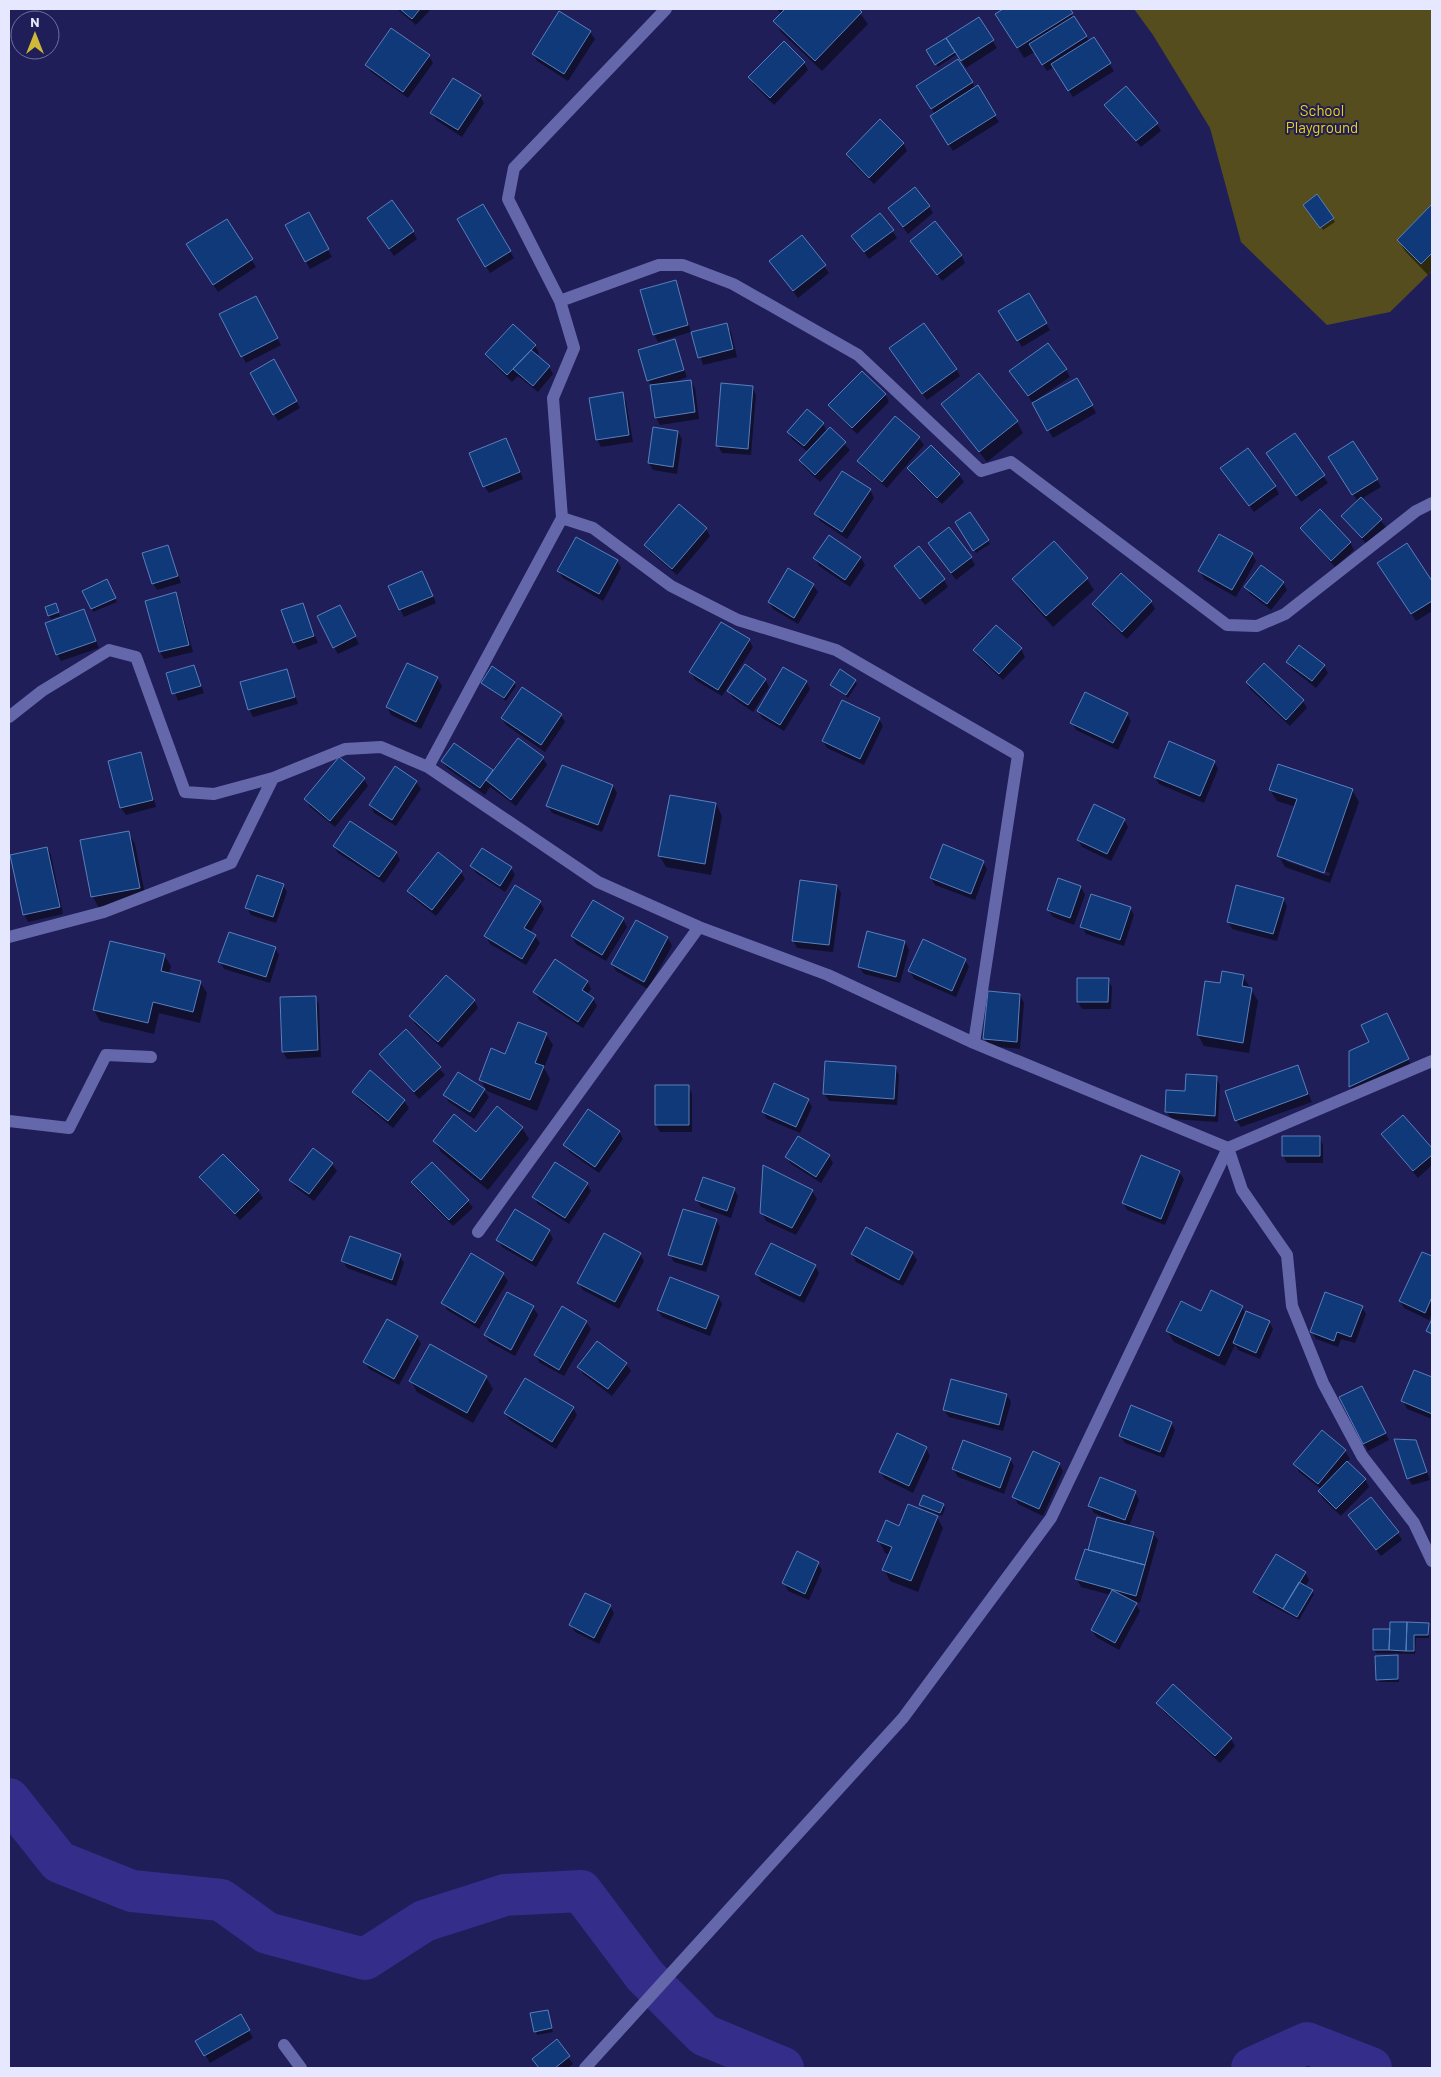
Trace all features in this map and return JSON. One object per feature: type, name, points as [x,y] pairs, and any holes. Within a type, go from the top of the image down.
[{"type":"street","points":[[428,767],[562,518],[552,398],[574,348],[560,300],[508,199],[514,168],[666,9]]},
{"type":"street","points":[[560,300],[659,265],[684,265],[733,284],[858,355],[981,471],[1011,462],[1227,625],[1257,626],[1285,614],[1416,511],[1432,503]]},
{"type":"street","points":[[562,518],[593,528],[671,586],[738,620],[836,650],[1018,755],[974,1043]]},
{"type":"street","points":[[9,717],[42,691],[109,650],[136,657],[186,792],[214,794],[273,778],[345,749],[381,748],[428,767],[598,882],[699,927],[828,975],[974,1043],[1228,1148],[1242,1190],[1288,1255],[1292,1306],[1323,1383],[1362,1456],[1414,1523],[1432,1561]]},
{"type":"street","points":[[9,937],[104,912],[231,863],[273,778]]},
{"type":"street","points":[[478,1232],[699,927]]},
{"type":"street","points":[[9,1121],[69,1128],[106,1055],[151,1057]]},
{"type":"street","points":[[585,2068],[903,1718],[1051,1518],[1228,1148],[1432,1061]]},
{"type":"street","points":[[284,2045],[301,2068]]},
{"type":"green space","name":"School Playground","points":[[1134,9],[1432,9],[1432,271],[1390,312],[1327,325],[1241,242],[1210,128],[1153,35]]},
{"type":"building","points":[[400,9],[420,9],[412,19]]},
{"type":"building","points":[[785,9],[859,9],[862,12],[815,61],[773,21]]},
{"type":"building","points":[[1003,9],[1070,9],[1073,13],[1017,48],[995,14]]},
{"type":"building","points":[[559,11],[591,31],[564,74],[532,54]]},
{"type":"building","points":[[1074,16],[1087,36],[1042,65],[1029,44]]},
{"type":"building","points":[[979,17],[994,40],[961,61],[946,38]]},
{"type":"building","points":[[391,28],[430,55],[403,92],[365,65]]},
{"type":"building","points":[[1094,37],[1111,63],[1068,91],[1051,64]]},
{"type":"building","points":[[946,38],[955,52],[935,65],[926,50]]},
{"type":"building","points":[[784,41],[805,62],[770,98],[748,77]]},
{"type":"building","points":[[958,59],[973,82],[931,109],[916,86]]},
{"type":"building","points":[[453,78],[481,95],[458,130],[430,113]]},
{"type":"building","points":[[978,85],[996,115],[948,145],[930,116]]},
{"type":"building","points":[[1126,86],[1158,123],[1136,141],[1104,105]]},
{"type":"building","points":[[880,119],[904,143],[869,178],[846,154]]},
{"type":"building","points":[[915,187],[930,206],[903,227],[888,208]]},
{"type":"building","points":[[1317,194],[1334,218],[1320,228],[1303,205]]},
{"type":"building","points":[[392,200],[414,231],[389,249],[367,218]]},
{"type":"building","points":[[483,204],[511,251],[485,267],[457,219]]},
{"type":"building","points":[[1432,204],[1432,253],[1421,264],[1397,240]]},
{"type":"building","points":[[309,212],[329,249],[305,262],[285,225]]},
{"type":"building","points":[[880,213],[894,230],[864,252],[851,236]]},
{"type":"building","points":[[227,219],[253,259],[213,285],[186,244]]},
{"type":"building","points":[[935,221],[962,255],[937,275],[910,241]]},
{"type":"building","points":[[802,235],[826,265],[793,291],[769,261]]},
{"type":"building","points":[[676,280],[688,325],[653,335],[640,290]]},
{"type":"building","points":[[1029,293],[1047,323],[1017,341],[998,311]]},
{"type":"building","points":[[256,296],[278,338],[241,357],[219,314]]},
{"type":"building","points":[[727,323],[733,349],[698,358],[691,332]]},
{"type":"building","points":[[924,323],[957,369],[922,394],[889,348]]},
{"type":"building","points":[[513,324],[536,345],[507,375],[485,354]]},
{"type":"building","points":[[675,339],[684,370],[647,381],[638,350]]},
{"type":"building","points":[[1048,343],[1067,369],[1028,396],[1009,371]]},
{"type":"building","points":[[531,350],[550,366],[533,386],[513,369]]},
{"type":"building","points":[[274,359],[297,401],[273,415],[250,373]]},
{"type":"building","points":[[862,371],[886,394],[852,428],[828,405]]},
{"type":"building","points":[[979,373],[1018,421],[979,452],[941,404]]},
{"type":"building","points":[[1077,378],[1093,405],[1047,431],[1032,403]]},
{"type":"building","points":[[691,380],[695,412],[655,418],[650,385]]},
{"type":"building","points":[[721,383],[753,386],[748,449],[716,446]]},
{"type":"building","points":[[623,392],[629,435],[596,440],[589,398]]},
{"type":"building","points":[[807,409],[824,423],[804,446],[787,432]]},
{"type":"building","points":[[895,416],[920,437],[882,482],[857,461]]},
{"type":"building","points":[[653,427],[678,431],[673,467],[648,463]]},
{"type":"building","points":[[830,427],[846,442],[815,475],[799,460]]},
{"type":"building","points":[[1295,433],[1325,475],[1296,496],[1266,453]]},
{"type":"building","points":[[506,438],[520,472],[483,487],[469,453]]},
{"type":"building","points":[[1353,441],[1378,479],[1352,495],[1328,457]]},
{"type":"building","points":[[931,445],[960,474],[937,498],[907,468]]},
{"type":"building","points":[[1248,448],[1276,486],[1249,506],[1220,468]]},
{"type":"building","points":[[842,471],[871,489],[842,532],[814,514]]},
{"type":"building","points":[[1361,497],[1382,519],[1362,538],[1341,516]]},
{"type":"building","points":[[679,504],[707,528],[672,569],[644,545]]},
{"type":"building","points":[[1320,509],[1351,542],[1331,561],[1300,528]]},
{"type":"building","points":[[970,512],[989,540],[973,551],[955,522]]},
{"type":"building","points":[[949,527],[972,557],[951,573],[928,543]]},
{"type":"building","points":[[1219,534],[1253,553],[1232,590],[1198,571]]},
{"type":"building","points":[[829,535],[861,557],[845,580],[813,558]]},
{"type":"building","points":[[576,537],[618,560],[599,594],[557,571]]},
{"type":"building","points":[[1054,541],[1088,578],[1046,616],[1012,579]]},
{"type":"building","points":[[1407,543],[1432,581],[1432,601],[1411,614],[1377,563]]},
{"type":"building","points":[[168,545],[178,576],[152,584],[142,553]]},
{"type":"building","points":[[919,546],[945,579],[920,599],[894,566]]},
{"type":"building","points":[[1261,565],[1284,582],[1267,604],[1244,587]]},
{"type":"building","points":[[788,568],[814,584],[794,618],[768,602]]},
{"type":"building","points":[[422,571],[433,596],[399,610],[388,586]]},
{"type":"building","points":[[1121,573],[1152,601],[1122,632],[1092,604]]},
{"type":"building","points":[[107,579],[116,598],[91,609],[82,591]]},
{"type":"building","points":[[176,592],[189,645],[159,652],[145,601]]},
{"type":"building","points":[[56,603],[59,612],[48,616],[45,607]]},
{"type":"building","points":[[303,603],[314,636],[293,643],[281,610]]},
{"type":"building","points":[[340,605],[356,636],[333,648],[317,616]]},
{"type":"building","points":[[84,609],[96,641],[56,655],[45,623]]},
{"type":"building","points":[[721,622],[750,639],[718,690],[689,672]]},
{"type":"building","points":[[996,625],[1022,648],[999,674],[973,650]]},
{"type":"building","points":[[1299,645],[1325,665],[1312,681],[1286,662]]},
{"type":"building","points":[[407,663],[438,677],[416,722],[386,707]]},
{"type":"building","points":[[1264,663],[1304,700],[1286,720],[1246,682]]},
{"type":"building","points":[[745,664],[766,679],[748,705],[727,691]]},
{"type":"building","points":[[194,665],[201,686],[172,694],[166,673]]},
{"type":"building","points":[[492,666],[515,682],[504,698],[481,683]]},
{"type":"building","points":[[783,667],[807,681],[780,725],[757,711]]},
{"type":"building","points":[[287,669],[295,697],[248,710],[240,682]]},
{"type":"building","points":[[840,669],[856,680],[846,695],[830,685]]},
{"type":"building","points":[[522,687],[562,714],[541,745],[501,718]]},
{"type":"building","points":[[1085,692],[1128,713],[1113,743],[1070,723]]},
{"type":"building","points":[[842,700],[880,718],[860,759],[822,741]]},
{"type":"building","points":[[518,738],[544,757],[511,800],[486,780]]},
{"type":"building","points":[[1169,741],[1215,761],[1200,796],[1154,777]]},
{"type":"building","points":[[454,743],[493,770],[480,788],[441,761]]},
{"type":"building","points":[[141,752],[153,800],[120,808],[108,761]]},
{"type":"building","points":[[339,757],[365,778],[330,821],[304,799]]},
{"type":"building","points":[[1278,764],[1353,789],[1324,873],[1277,856],[1297,799],[1269,790]]},
{"type":"building","points":[[562,765],[613,785],[598,825],[546,806]]},
{"type":"building","points":[[395,766],[417,781],[392,820],[369,805]]},
{"type":"building","points":[[670,795],[716,803],[705,864],[658,856]]},
{"type":"building","points":[[1094,804],[1125,819],[1107,854],[1077,840]]},
{"type":"building","points":[[350,821],[397,852],[379,877],[333,846]]},
{"type":"building","points":[[129,831],[140,888],[91,897],[80,840]]},
{"type":"building","points":[[943,844],[984,861],[971,894],[930,878]]},
{"type":"building","points":[[47,847],[60,907],[23,915],[10,855]]},
{"type":"building","points":[[482,848],[512,867],[500,886],[470,866]]},
{"type":"building","points":[[438,852],[462,871],[432,910],[407,891]]},
{"type":"building","points":[[257,875],[284,884],[273,917],[245,908]]},
{"type":"building","points":[[1058,878],[1081,886],[1070,918],[1047,910]]},
{"type":"building","points":[[800,880],[837,885],[829,945],[792,941]]},
{"type":"building","points":[[515,885],[541,901],[524,928],[536,935],[522,959],[484,936]]},
{"type":"building","points":[[1236,885],[1284,898],[1273,934],[1227,922]]},
{"type":"building","points":[[1091,894],[1131,907],[1120,940],[1080,927]]},
{"type":"building","points":[[593,900],[624,918],[602,955],[571,936]]},
{"type":"building","points":[[636,920],[668,937],[644,982],[611,964]]},
{"type":"building","points":[[867,931],[905,941],[896,977],[858,967]]},
{"type":"building","points":[[229,932],[276,947],[266,977],[218,962]]},
{"type":"building","points":[[923,939],[966,959],[952,991],[908,971]]},
{"type":"building","points":[[110,941],[165,954],[161,971],[201,981],[193,1012],[153,1002],[148,1023],[93,1010]]},
{"type":"building","points":[[555,959],[588,981],[582,990],[594,998],[578,1022],[533,992]]},
{"type":"building","points":[[1222,971],[1244,975],[1242,986],[1252,988],[1243,1043],[1197,1035],[1205,981],[1220,983]]},
{"type":"building","points":[[446,975],[475,1000],[438,1042],[409,1016]]},
{"type":"building","points":[[1077,978],[1109,978],[1108,1002],[1077,1002]]},
{"type":"building","points":[[988,991],[1020,994],[1017,1042],[983,1039]]},
{"type":"building","points":[[316,996],[318,1050],[282,1052],[280,997]]},
{"type":"building","points":[[1387,1013],[1409,1059],[1349,1087],[1349,1051],[1369,1042],[1361,1025]]},
{"type":"building","points":[[518,1022],[547,1033],[535,1063],[544,1066],[530,1100],[479,1080],[491,1048],[505,1054]]},
{"type":"building","points":[[406,1029],[441,1067],[414,1092],[379,1054]]},
{"type":"building","points":[[825,1061],[896,1066],[894,1099],[823,1094]]},
{"type":"building","points":[[1298,1065],[1308,1094],[1235,1121],[1225,1091]]},
{"type":"building","points":[[370,1070],[405,1100],[388,1121],[352,1092]]},
{"type":"building","points":[[458,1072],[485,1089],[470,1112],[443,1095]]},
{"type":"building","points":[[1186,1074],[1217,1076],[1215,1116],[1165,1112],[1166,1090],[1185,1091]]},
{"type":"building","points":[[774,1083],[809,1099],[796,1127],[762,1112]]},
{"type":"building","points":[[655,1085],[689,1085],[689,1125],[655,1125]]},
{"type":"building","points":[[497,1106],[523,1127],[481,1180],[433,1141],[454,1114],[476,1132]]},
{"type":"building","points":[[588,1109],[620,1131],[595,1167],[563,1145]]},
{"type":"building","points":[[1403,1115],[1432,1148],[1432,1155],[1413,1171],[1381,1134]]},
{"type":"building","points":[[798,1136],[830,1155],[816,1177],[785,1157]]},
{"type":"building","points":[[1282,1136],[1320,1136],[1320,1156],[1282,1156]]},
{"type":"building","points":[[313,1148],[333,1163],[309,1194],[289,1180]]},
{"type":"building","points":[[223,1154],[259,1190],[235,1214],[199,1177]]},
{"type":"building","points":[[1141,1155],[1180,1171],[1161,1219],[1122,1203]]},
{"type":"building","points":[[432,1162],[469,1200],[449,1220],[411,1182]]},
{"type":"building","points":[[555,1162],[588,1183],[565,1218],[532,1197]]},
{"type":"building","points":[[763,1165],[813,1190],[792,1228],[760,1213]]},
{"type":"building","points":[[703,1177],[735,1188],[727,1211],[695,1200]]},
{"type":"building","points":[[515,1209],[550,1230],[532,1261],[496,1240]]},
{"type":"building","points":[[683,1209],[717,1219],[702,1265],[668,1255]]},
{"type":"building","points":[[866,1227],[913,1252],[899,1280],[851,1254]]},
{"type":"building","points":[[604,1233],[641,1253],[615,1302],[577,1283]]},
{"type":"building","points":[[350,1236],[401,1254],[392,1280],[341,1261]]},
{"type":"building","points":[[771,1243],[816,1265],[800,1296],[755,1274]]},
{"type":"building","points":[[1422,1252],[1432,1256],[1432,1297],[1425,1313],[1399,1301]]},
{"type":"building","points":[[471,1253],[504,1273],[475,1323],[441,1303]]},
{"type":"building","points":[[670,1277],[719,1296],[706,1329],[657,1310]]},
{"type":"building","points":[[1211,1290],[1243,1306],[1219,1356],[1166,1331],[1181,1301],[1201,1311]]},
{"type":"building","points":[[507,1292],[534,1306],[511,1350],[484,1335]]},
{"type":"building","points":[[1325,1292],[1363,1306],[1351,1337],[1337,1332],[1334,1341],[1310,1332]]},
{"type":"building","points":[[562,1306],[587,1321],[559,1370],[534,1355]]},
{"type":"building","points":[[1246,1311],[1270,1321],[1256,1353],[1233,1343]]},
{"type":"building","points":[[387,1319],[418,1336],[394,1379],[363,1362]]},
{"type":"building","points":[[1432,1319],[1432,1334],[1426,1331]]},
{"type":"building","points":[[597,1341],[627,1363],[608,1389],[577,1367]]},
{"type":"building","points":[[430,1344],[487,1376],[467,1413],[409,1381]]},
{"type":"building","points":[[1414,1370],[1432,1377],[1432,1414],[1401,1401]]},
{"type":"building","points":[[525,1378],[574,1407],[552,1442],[504,1413]]},
{"type":"building","points":[[951,1379],[1007,1394],[999,1425],[943,1410]]},
{"type":"building","points":[[1362,1386],[1386,1433],[1363,1444],[1339,1397]]},
{"type":"building","points":[[1131,1405],[1172,1422],[1160,1452],[1119,1436]]},
{"type":"building","points":[[1322,1430],[1346,1450],[1318,1484],[1293,1464]]},
{"type":"building","points":[[897,1433],[927,1447],[909,1486],[879,1472]]},
{"type":"building","points":[[1394,1439],[1416,1440],[1427,1472],[1407,1479]]},
{"type":"building","points":[[963,1440],[1011,1458],[1000,1488],[952,1469]]},
{"type":"building","points":[[1033,1451],[1060,1463],[1039,1509],[1012,1497]]},
{"type":"building","points":[[1347,1461],[1366,1479],[1336,1509],[1318,1491]]},
{"type":"building","points":[[1100,1477],[1136,1491],[1125,1520],[1088,1506]]},
{"type":"building","points":[[923,1495],[944,1504],[940,1513],[919,1505]]},
{"type":"building","points":[[1371,1497],[1399,1532],[1376,1550],[1348,1515]]},
{"type":"building","points":[[908,1504],[938,1516],[911,1581],[882,1570],[892,1547],[877,1541],[886,1520],[899,1526]]},
{"type":"building","points":[[1097,1517],[1154,1532],[1145,1565],[1088,1550]]},
{"type":"building","points":[[1085,1549],[1145,1565],[1136,1596],[1075,1579]]},
{"type":"building","points":[[797,1551],[819,1562],[805,1594],[782,1583]]},
{"type":"building","points":[[1276,1554],[1306,1572],[1283,1609],[1253,1592]]},
{"type":"building","points":[[1299,1582],[1313,1590],[1297,1617],[1283,1609]]},
{"type":"building","points":[[1112,1590],[1137,1603],[1115,1643],[1091,1630]]},
{"type":"building","points":[[585,1593],[611,1605],[594,1638],[569,1625]]},
{"type":"building","points":[[1390,1622],[1407,1622],[1406,1651],[1389,1650]]},
{"type":"building","points":[[1407,1622],[1429,1623],[1428,1635],[1414,1635],[1414,1651],[1406,1651]]},
{"type":"building","points":[[1373,1629],[1390,1629],[1389,1650],[1373,1650]]},
{"type":"building","points":[[1398,1655],[1398,1679],[1376,1680],[1375,1656]]},
{"type":"building","points":[[1173,1684],[1232,1738],[1215,1756],[1156,1703]]},
{"type":"building","points":[[548,2010],[552,2028],[534,2032],[530,2013]]},
{"type":"building","points":[[241,2014],[250,2030],[204,2056],[195,2041]]},
{"type":"building","points":[[557,2039],[570,2056],[555,2068],[539,2068],[532,2059]]},
{"type":"waterway","points":[[9,1799],[59,1862],[132,1891],[221,1900],[267,1933],[365,1959],[424,1921],[505,1895],[581,1891],[645,1976],[704,2035],[783,2068]]},
{"type":"waterway","points":[[1252,2068],[1307,2043],[1371,2068]]}]
